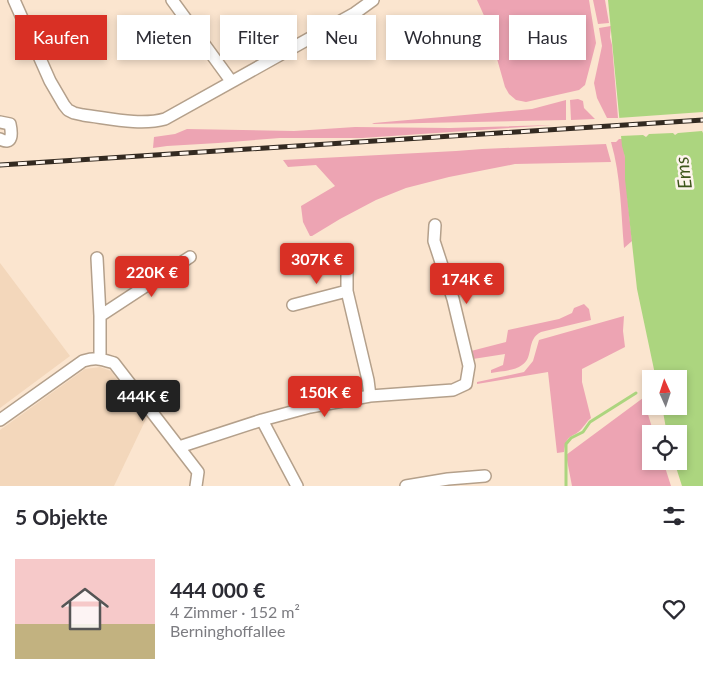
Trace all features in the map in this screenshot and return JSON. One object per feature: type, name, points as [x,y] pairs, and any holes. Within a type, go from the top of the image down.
[{"type":"street","points":[[14,0],[48,77],[68,110],[82,115],[138,122],[155,122],[165,119],[355,13],[373,0]]},
{"type":"street","points":[[172,0],[231,82]]},
{"type":"street","points":[[0,122],[10,124],[12,134],[11,138],[7,141],[0,139]]},
{"type":"street","points":[[179,447],[262,420],[310,407],[370,396],[452,390],[466,384],[469,366],[452,299],[434,241],[435,225]]},
{"type":"street","points":[[100,316],[190,257]]},
{"type":"street","points":[[97,258],[100,358]]},
{"type":"street","points":[[347,270],[347,291],[370,396]]},
{"type":"street","points":[[293,305],[347,291]]},
{"type":"street","points":[[0,420],[83,361],[100,358],[114,363],[198,472],[196,486]]},
{"type":"street","points":[[262,420],[297,486]]},
{"type":"street","points":[[406,486],[485,476]]},
{"type":"shaded area","points":[[477,0],[589,0],[596,43],[585,85],[579,90],[526,102],[516,100],[505,87],[497,60],[499,60],[499,15],[484,15]]},
{"type":"shaded area","points":[[593,0],[605,0],[609,23],[598,24]]},
{"type":"shaded area","points":[[611,26],[610,37],[618,118],[607,118],[597,98],[594,83],[602,46],[599,28]]},
{"type":"shaded area","points":[[578,99],[583,101],[584,108],[595,119],[571,120],[570,100]]},
{"type":"shaded area","points":[[566,100],[566,120],[372,124],[532,109]]},
{"type":"shaded area","points":[[553,125],[362,138],[280,138],[153,148],[154,137],[175,134],[187,129],[294,131],[355,127],[450,128]]},
{"type":"shaded area","points":[[619,139],[623,139],[632,241],[624,248],[619,181],[611,142],[616,142]]},
{"type":"shaded area","points":[[606,144],[611,162],[515,164],[449,177],[406,188],[376,200],[312,236],[310,236],[303,222],[301,206],[335,186],[316,165],[288,167],[283,160],[482,149]]},
{"type":"shaded area","points":[[0,263],[70,356],[0,408]]},
{"type":"shaded area","points":[[584,304],[589,309],[591,320],[541,332],[536,335],[526,362],[519,367],[491,373],[491,370],[503,365],[505,354],[473,359],[471,351],[506,342],[508,330],[559,319],[572,313],[574,308]]},
{"type":"shaded area","points":[[624,316],[625,347],[582,369],[582,382],[591,418],[579,431],[569,438],[564,452],[557,453],[548,372],[477,384],[477,382],[524,372],[533,361],[539,340]]},
{"type":"shaded area","points":[[100,367],[111,371],[146,419],[114,486],[0,486],[0,430],[85,369]]},
{"type":"shaded area","points":[[642,399],[642,415],[648,415],[651,425],[642,425],[642,470],[666,470],[671,486],[572,486],[566,455]]},
{"type":"water","name":"Ems","points":[[608,0],[703,0],[703,486],[682,486],[677,470],[687,470],[687,425],[665,425],[664,415],[688,415],[688,370],[654,370],[637,289],[625,179],[625,157],[622,146]]},
{"type":"pier","points":[[703,112],[703,133],[702,131],[678,133],[675,135],[673,133],[649,134],[646,137],[643,135],[620,136],[618,118]]},
{"type":"waterway","points":[[566,486],[566,444],[571,438],[583,432],[590,422],[636,393]]},
{"type":"railway","points":[[0,165],[703,120]]}]
